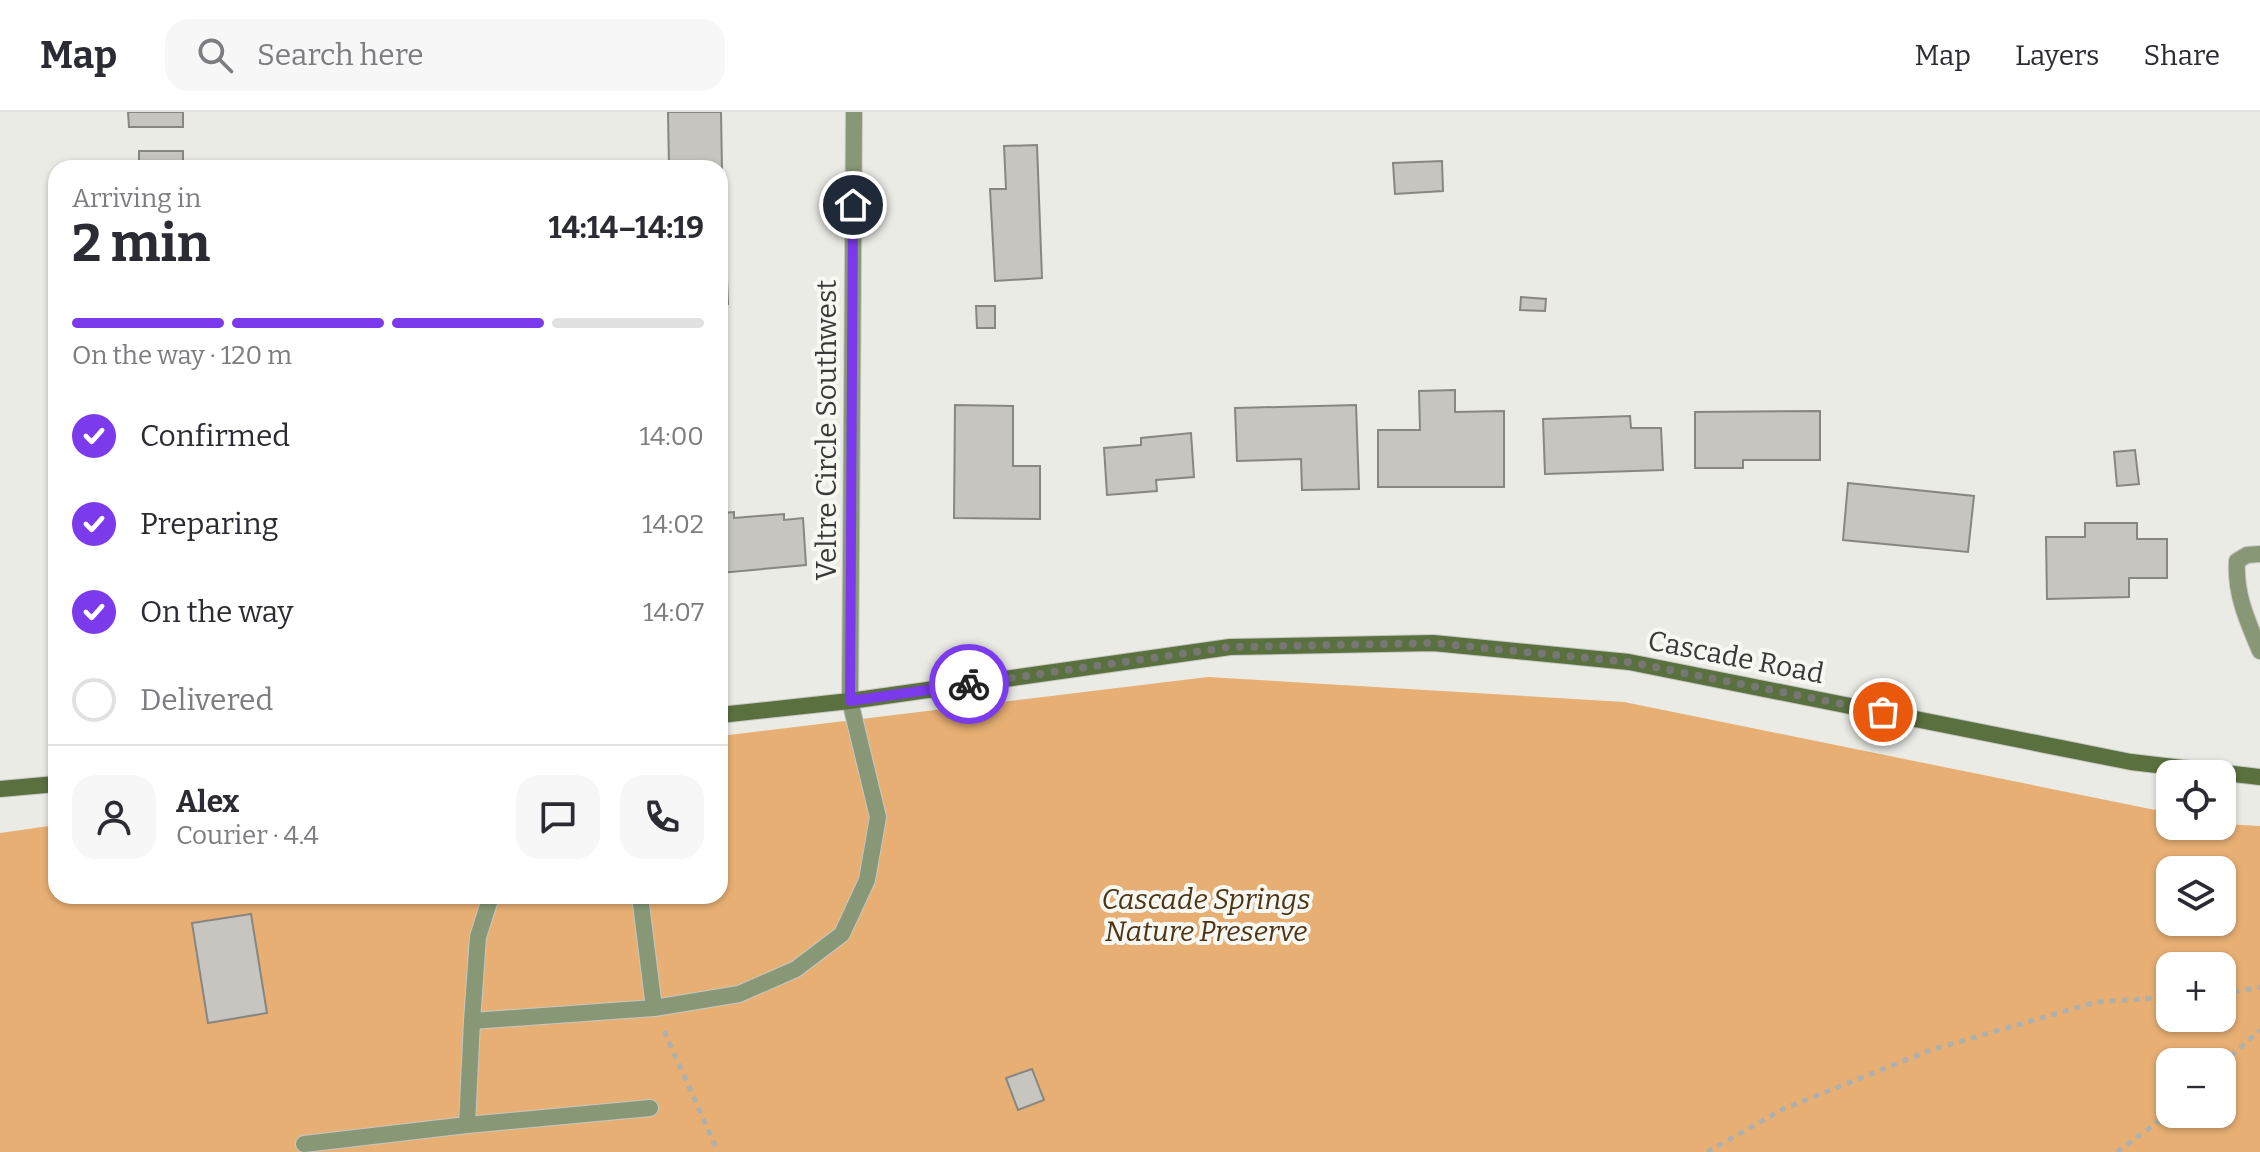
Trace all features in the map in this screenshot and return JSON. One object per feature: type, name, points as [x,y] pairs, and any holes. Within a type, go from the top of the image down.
[{"type":"main road","name":"Cascade Road","points":[[728,714],[850,701],[1230,647],[1433,643],[1629,662],[2131,762],[2260,777]]},
{"type":"main road","points":[[0,789],[48,785]]},
{"type":"street","name":"Veltre Circle Southwest","points":[[472,1021],[654,1008],[739,994],[796,969],[842,934],[867,880],[878,817],[850,701],[854,112]]},
{"type":"street","points":[[2260,554],[2247,555],[2237,561],[2236,577],[2240,603],[2260,651]]},
{"type":"street","points":[[467,1125],[478,937],[488,904]]},
{"type":"street","points":[[641,904],[654,1008]]},
{"type":"street","points":[[304,1144],[650,1108]]},
{"type":"path","points":[[2236,991],[2260,987]]},
{"type":"path","points":[[1707,1152],[1783,1109],[1931,1050],[2096,1002],[2156,998]]},
{"type":"path","points":[[654,1008],[718,1152]]},
{"type":"path","points":[[2236,1051],[2260,1030]]},
{"type":"path","points":[[2117,1152],[2156,1123]]},
{"type":"green space","name":"Cascade Springs Nature Preserve","points":[[1208,677],[1624,702],[2156,810],[2156,840],[2236,840],[2236,825],[2260,826],[2260,1152],[0,1152],[0,833],[48,826],[48,904],[728,904],[728,735]]},
{"type":"building","points":[[128,112],[183,112],[183,127],[129,127]]},
{"type":"building","points":[[668,112],[721,112],[722,160],[669,160]]},
{"type":"building","points":[[1037,145],[1042,278],[995,281],[990,189],[1006,189],[1004,146]]},
{"type":"building","points":[[139,151],[183,151],[183,160],[139,160]]},
{"type":"building","points":[[1442,161],[1443,191],[1395,194],[1393,163]]},
{"type":"building","points":[[1521,297],[1546,299],[1545,311],[1520,310]]},
{"type":"building","points":[[976,306],[995,306],[995,328],[977,328]]},
{"type":"building","points":[[1455,390],[1455,412],[1504,411],[1504,487],[1378,487],[1378,430],[1420,430],[1419,391]]},
{"type":"building","points":[[955,405],[1013,406],[1013,466],[1040,466],[1040,519],[954,518]]},
{"type":"building","points":[[1356,405],[1359,489],[1302,490],[1301,459],[1237,461],[1235,408]]},
{"type":"building","points":[[1820,411],[1820,460],[1743,460],[1743,468],[1695,468],[1695,412]]},
{"type":"building","points":[[1630,416],[1631,428],[1661,428],[1663,470],[1545,474],[1543,419]]},
{"type":"building","points":[[1191,433],[1194,477],[1156,480],[1157,491],[1107,495],[1104,448],[1141,445],[1141,438]]},
{"type":"building","points":[[2135,450],[2139,484],[2117,486],[2114,452]]},
{"type":"building","points":[[1848,483],[1974,496],[1968,552],[1843,540]]},
{"type":"building","points":[[728,512],[734,512],[734,518],[784,514],[784,520],[803,518],[806,565],[728,572]]},
{"type":"building","points":[[2085,523],[2137,523],[2137,539],[2167,539],[2167,578],[2129,578],[2129,597],[2047,599],[2046,537],[2085,537]]},
{"type":"building","points":[[251,914],[267,1013],[208,1023],[192,923]]},
{"type":"building","points":[[1032,1069],[1044,1100],[1018,1110],[1006,1078]]},
{"type":"way so far","points":[[969,684],[1230,647],[1433,643],[1629,662],[1883,712]]},
{"type":"route","points":[[853,205],[850,701],[969,684]]}]
